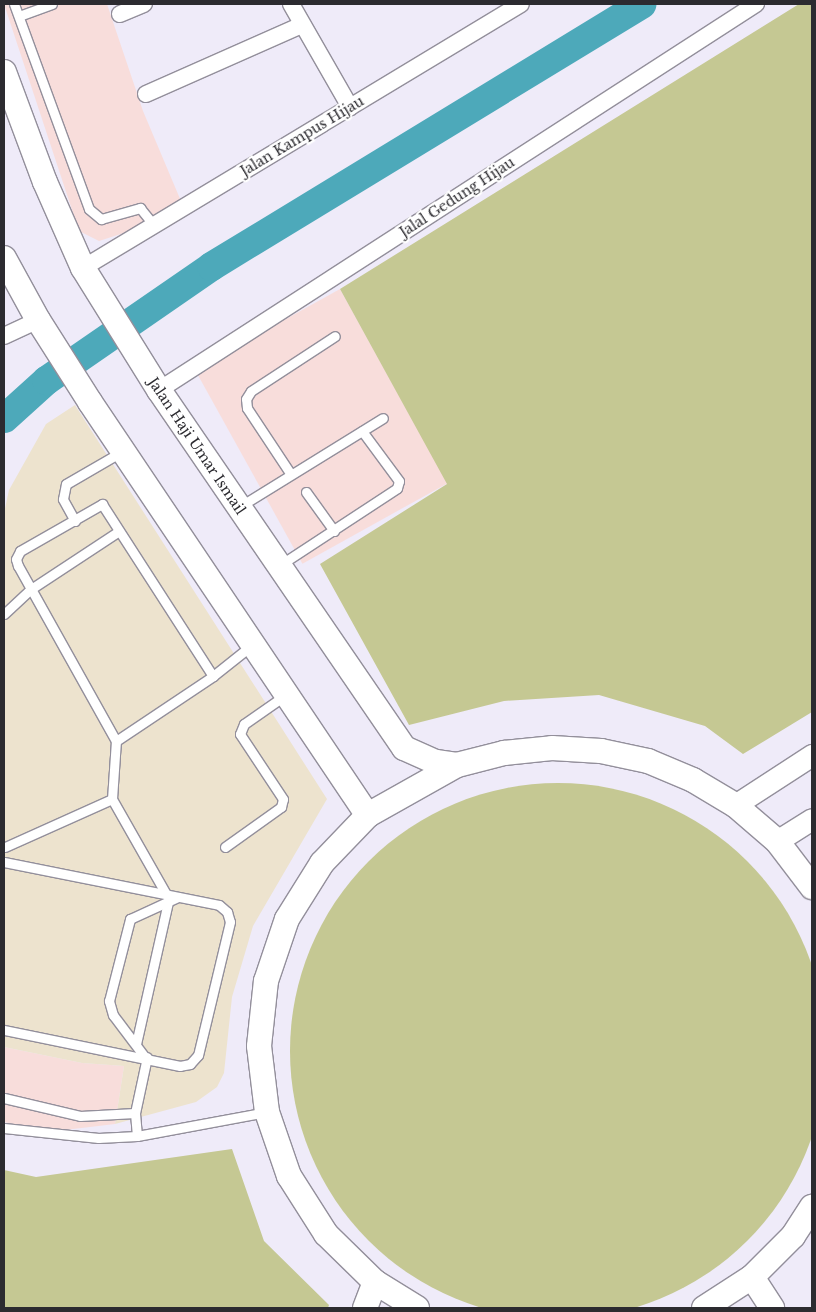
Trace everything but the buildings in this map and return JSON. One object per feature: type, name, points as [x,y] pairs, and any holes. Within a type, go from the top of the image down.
[{"type":"main road","name":"Jalan Haji Umar Ismail","points":[[4,72],[45,182],[83,268],[156,385],[404,748],[427,759],[457,765]]},
{"type":"main road","points":[[4,258],[42,327],[90,402],[368,815]]},
{"type":"main road","points":[[417,1308],[375,1282],[326,1234],[289,1176],[267,1112],[259,1046],[269,972],[288,919],[322,863],[368,815],[457,765],[523,751],[552,748],[601,751],[648,761],[694,780],[735,805],[777,841],[812,887]]},
{"type":"main road","points":[[704,1308],[752,1277],[793,1236],[812,1207]]},
{"type":"main road","points":[[752,1277],[772,1308]]},
{"type":"main road","points":[[366,1308],[375,1282]]},
{"type":"street","points":[[120,14],[144,4]]},
{"type":"street","points":[[291,4],[350,107]]},
{"type":"street","name":"Jalan Kampus Hijau","points":[[83,268],[521,4]]},
{"type":"street","name":"Jalal Gedung Hijau","points":[[156,385],[756,4]]},
{"type":"street","points":[[146,94],[302,25]]},
{"type":"street","points":[[4,336],[42,327]]},
{"type":"street","points":[[735,805],[812,755]]},
{"type":"street","points":[[777,841],[812,819]]},
{"type":"lane","points":[[14,4],[89,209],[101,219],[134,207],[145,210],[154,225]]},
{"type":"lane","points":[[19,16],[52,4]]},
{"type":"lane","points":[[290,473],[247,408],[246,399],[251,391],[335,336]]},
{"type":"lane","points":[[239,507],[290,473],[383,418]]},
{"type":"lane","points":[[278,566],[334,531],[399,485],[362,431]]},
{"type":"lane","points":[[75,520],[62,499],[66,484],[123,451]]},
{"type":"lane","points":[[306,492],[334,531]]},
{"type":"lane","points":[[136,1044],[167,898],[112,799],[116,741],[16,559],[20,551],[102,504],[213,676]]},
{"type":"lane","points":[[4,614],[31,588],[119,531]]},
{"type":"lane","points":[[116,741],[213,676],[253,644]]},
{"type":"lane","points":[[226,847],[281,807],[283,800],[240,734],[244,724],[287,694]]},
{"type":"lane","points":[[18,865],[4,847],[112,799]]},
{"type":"lane","points":[[4,862],[167,898],[178,897],[219,905],[228,912],[230,922],[198,1055],[190,1064],[180,1066],[145,1057],[4,1030]]},
{"type":"lane","points":[[137,1136],[135,1113],[145,1057],[113,1015],[109,1001],[130,919],[167,898]]},
{"type":"lane","points":[[4,1098],[80,1116],[135,1113]]},
{"type":"lane","points":[[4,1128],[98,1138],[137,1136],[267,1112]]},
{"type":"shaded area","points":[[4,4],[107,4],[143,111],[186,213],[99,241],[79,231]]},
{"type":"shaded area","points":[[340,289],[448,483],[302,564],[195,369]]},
{"type":"shaded area","points":[[75,405],[327,799],[253,926],[232,997],[224,1073],[217,1087],[196,1102],[115,1124],[124,1066],[82,1063],[4,1047],[4,513],[9,490],[46,424]]},
{"type":"shaded area","points":[[4,1047],[82,1063],[124,1066],[115,1124],[48,1132],[4,1122]]},
{"type":"green space","points":[[799,4],[812,4],[812,712],[743,754],[705,726],[599,695],[504,701],[409,725],[320,564],[447,484],[340,289]]},
{"type":"green space","points":[[558,783],[610,788],[636,794],[661,803],[707,828],[748,861],[781,902],[806,948],[815,973],[821,999],[826,1051],[821,1103],[815,1129],[806,1154],[781,1200],[748,1241],[707,1274],[661,1299],[636,1308],[610,1314],[558,1319],[506,1314],[480,1308],[455,1299],[409,1274],[368,1241],[335,1200],[310,1154],[301,1129],[295,1103],[290,1051],[295,999],[301,973],[310,948],[335,902],[368,861],[409,828],[455,803],[480,794],[506,788]]},
{"type":"green space","points":[[232,1149],[264,1241],[329,1305],[328,1308],[4,1308],[4,1170],[36,1177]]},
{"type":"waterway","points":[[4,418],[46,380],[211,266],[641,4]]}]
